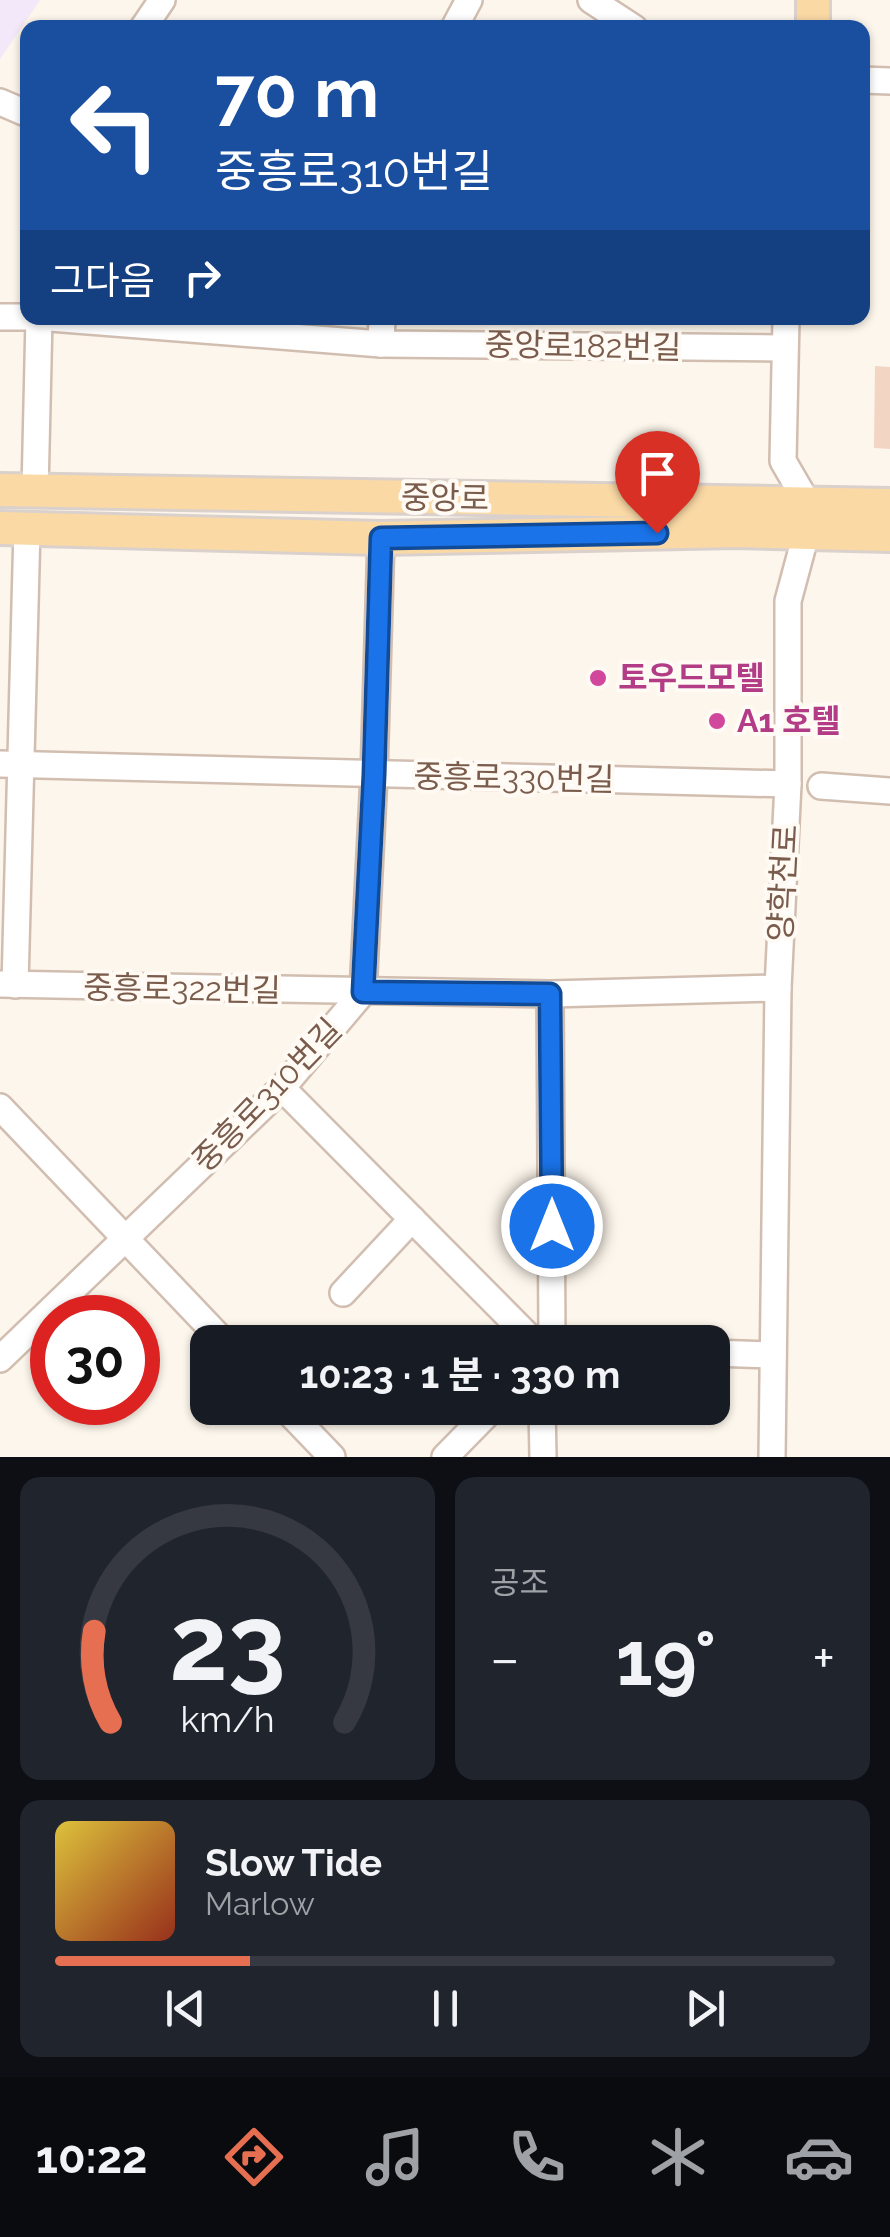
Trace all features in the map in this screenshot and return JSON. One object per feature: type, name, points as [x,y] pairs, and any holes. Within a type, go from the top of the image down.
[{"type":"main road","name":"중앙로","points":[[0,490],[807,519],[890,535]]},
{"type":"main road","name":"중앙로","points":[[14,528],[381,538],[736,531],[890,505]]},
{"type":"street","points":[[591,0],[622,20]]},
{"type":"street","points":[[36,490],[39,325]]},
{"type":"street","name":"중앙로182번길","points":[[139,325],[381,344],[785,348]]},
{"type":"street","points":[[381,344],[382,325]]},
{"type":"street","points":[[786,325],[783,461],[807,519]]},
{"type":"street","name":"양학천로","points":[[772,1457],[778,988],[788,784],[788,602],[807,519]]},
{"type":"street","name":"중앙로","points":[[8,985],[14,528]]},
{"type":"street","points":[[363,992],[381,538]]},
{"type":"street","name":"중흥로330번길","points":[[12,765],[788,784]]},
{"type":"street","name":"양학천로","points":[[821,786],[890,791]]},
{"type":"street","name":"중흥로322번길","points":[[8,985],[363,992]]},
{"type":"street","name":"중흥로310번길","points":[[0,1359],[282,1088],[363,992],[550,994],[778,988]]},
{"type":"street","points":[[550,994],[552,1325]]},
{"type":"street","points":[[282,1088],[517,1325]]},
{"type":"street","points":[[0,1107],[208,1325]]},
{"type":"street","points":[[343,1292],[412,1219]]},
{"type":"street","points":[[730,1354],[773,1355]]},
{"type":"street","points":[[302,1425],[332,1457]]},
{"type":"street","points":[[445,1457],[476,1425]]},
{"type":"street","points":[[542,1425],[543,1457]]},
{"type":"shaded area","points":[[0,0],[40,0],[26,20],[20,20],[20,30],[0,59]]},
{"type":"building","points":[[875,366],[890,367],[890,449],[874,448]]},
{"type":"place","name":"토우드모텔","points":[[598,678]]},
{"type":"place","name":"A1 호텔","points":[[717,721]]},
{"type":"route","points":[[552,1226],[550,994],[363,992],[381,538],[657,533]]}]
